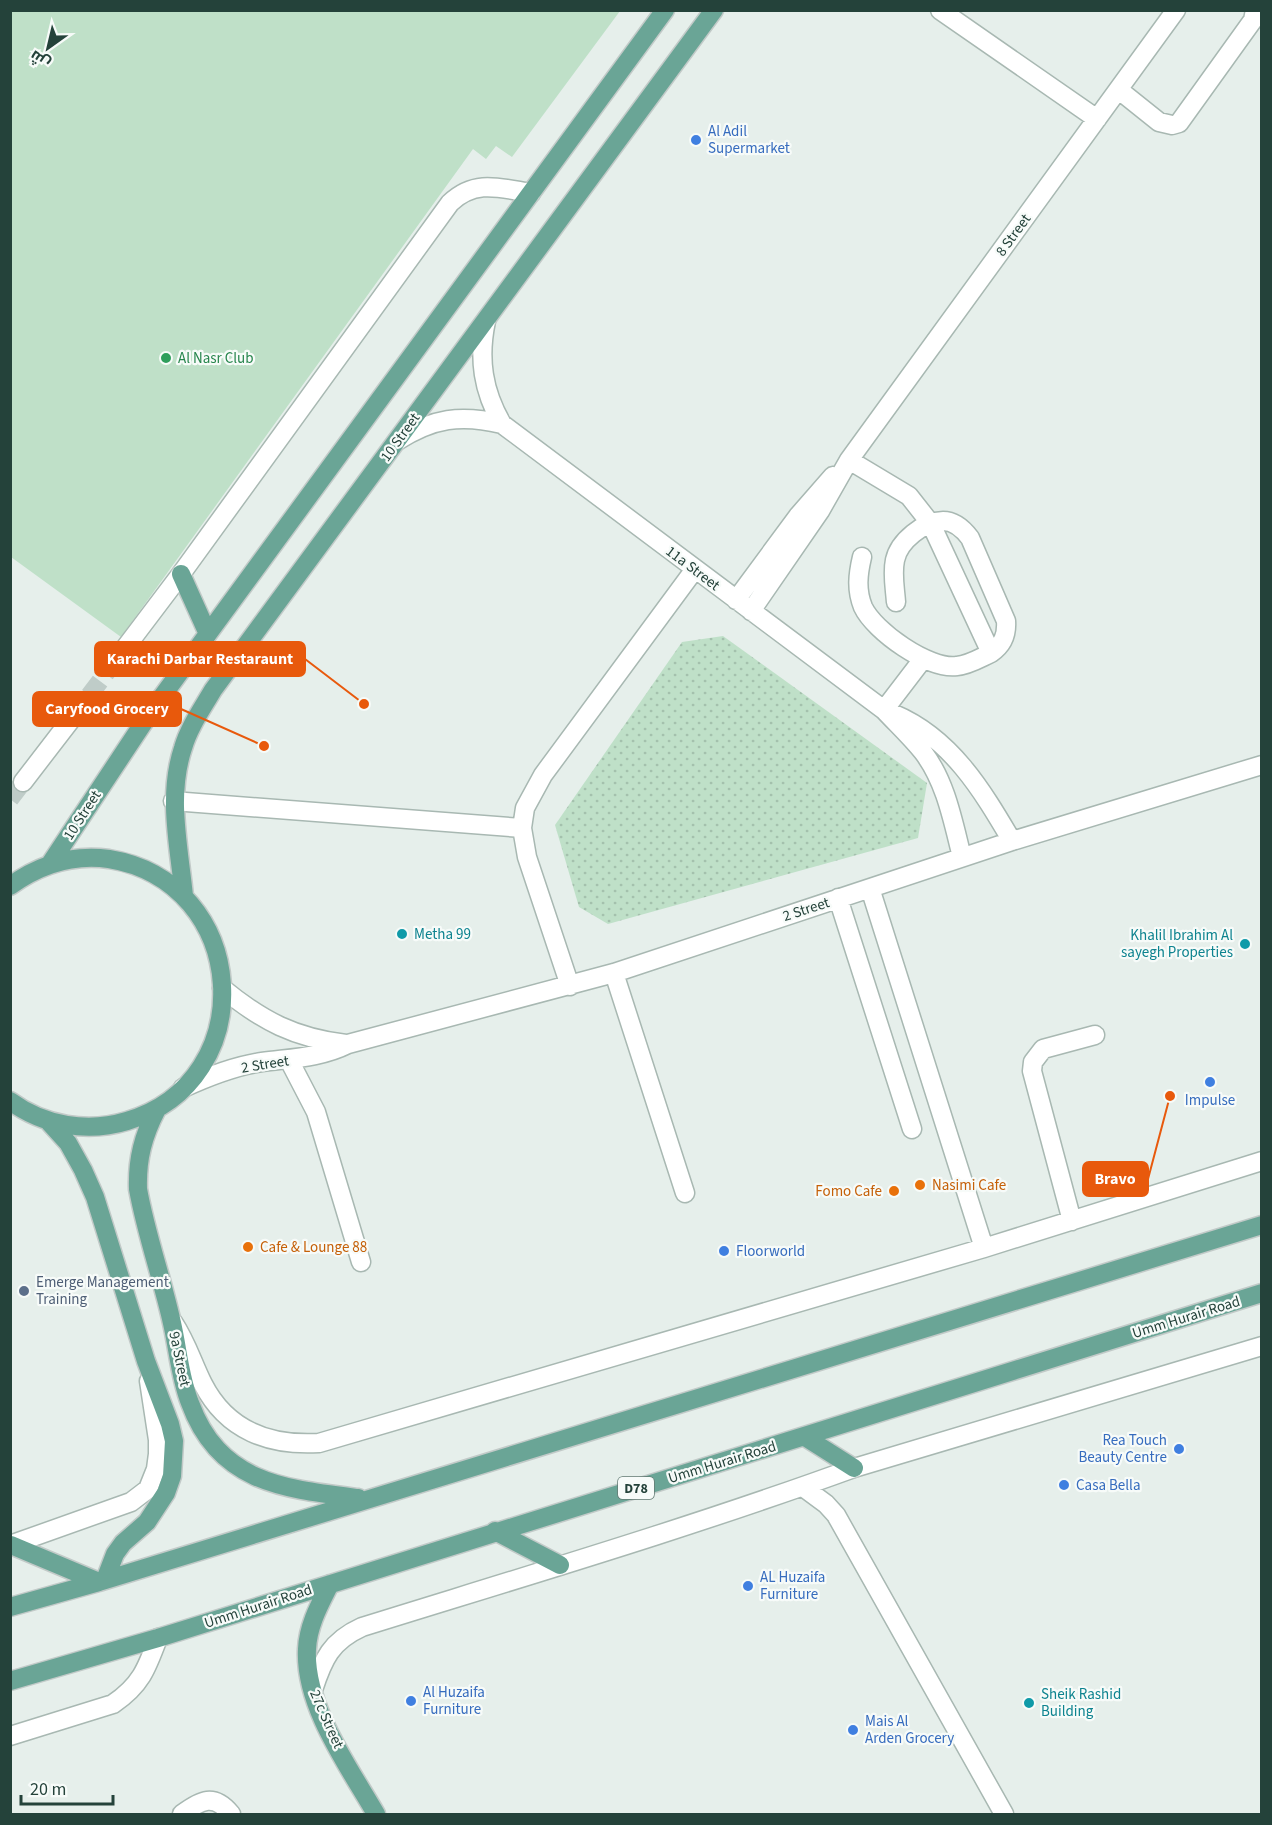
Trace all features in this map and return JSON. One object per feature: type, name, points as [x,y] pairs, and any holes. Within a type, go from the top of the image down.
[{"type":"main road","name":"10 Street","points":[[50,864],[150,713],[665,10]]},
{"type":"main road","name":"10 Street","points":[[184,896],[173,801],[175,777],[183,747],[195,720],[207,700],[714,10]]},
{"type":"main road","points":[[181,574],[208,634]]},
{"type":"main road","points":[[10,886],[23,876],[50,864],[74,859],[98,858],[122,861],[145,869],[165,880],[184,896],[200,916],[212,938],[219,963],[222,988],[221,1016],[214,1042],[201,1067],[183,1088],[157,1109],[136,1118],[104,1126],[70,1126],[30,1113],[10,1101]]},
{"type":"main road","name":"9a Street","points":[[157,1109],[140,1148],[137,1168],[138,1189],[172,1320],[189,1402],[198,1422],[210,1441],[225,1457],[253,1476],[283,1488],[366,1499]]},
{"type":"main road","name":"9a Street","points":[[48,1120],[68,1143],[95,1197],[146,1361],[170,1424],[174,1441],[172,1476],[166,1493],[147,1522],[123,1543],[102,1581]]},
{"type":"main road","points":[[10,1607],[102,1581],[1262,1225]]},
{"type":"main road","name":"Umm Hurair Road","points":[[10,1681],[158,1638],[1262,1293]]},
{"type":"main road","points":[[805,1437],[854,1468]]},
{"type":"main road","points":[[495,1531],[560,1565]]},
{"type":"main road","points":[[11,1545],[102,1581]]},
{"type":"main road","name":"27c Street","points":[[330,1584],[317,1612],[309,1639],[308,1668],[313,1690],[330,1732],[376,1815]]},
{"type":"street","points":[[940,10],[1097,119]]},
{"type":"street","name":"8 Street","points":[[751,611],[820,511],[849,460],[1176,10]]},
{"type":"street","points":[[1119,90],[1159,122],[1172,125],[1179,123],[1253,20],[1255,10]]},
{"type":"street","points":[[122,652],[450,203],[459,195],[480,187],[531,193]]},
{"type":"street","name":"11a Street","points":[[486,321],[482,343],[485,385],[492,406],[502,424],[884,710],[933,767],[947,800],[962,857]]},
{"type":"street","name":"11a Street","points":[[397,441],[416,429],[458,418],[480,419],[502,424]]},
{"type":"street","points":[[849,460],[909,496],[931,524],[991,653]]},
{"type":"street","name":"8 Street","points":[[736,600],[813,497],[849,460]]},
{"type":"street","points":[[862,557],[858,583],[864,608],[876,624],[905,648],[923,659],[943,666],[956,667],[991,653],[999,648],[1004,640],[1006,621],[970,538],[954,523],[944,521],[931,524],[911,535],[901,545],[895,559],[893,573],[896,602]]},
{"type":"street","points":[[570,986],[526,857],[522,828],[525,808],[543,774],[695,569]]},
{"type":"street","points":[[884,710],[923,659]]},
{"type":"street","name":"11a Street","points":[[884,710],[920,727],[957,760],[985,795],[1012,841]]},
{"type":"street","points":[[23,782],[73,717]]},
{"type":"street","name":"2 Street","points":[[183,1088],[211,1075],[237,1067],[327,1053],[348,1044],[614,973],[962,857],[1262,765]]},
{"type":"street","points":[[173,801],[522,828]]},
{"type":"street","points":[[870,888],[984,1248]]},
{"type":"street","points":[[838,898],[912,1129]]},
{"type":"street","points":[[614,973],[685,1193]]},
{"type":"street","name":"2 Street","points":[[222,988],[244,1007],[267,1022],[320,1041],[348,1044]]},
{"type":"street","points":[[1072,1221],[1032,1071],[1033,1062],[1043,1049],[1095,1035]]},
{"type":"street","points":[[289,1060],[316,1112],[361,1262]]},
{"type":"street","points":[[172,1320],[190,1350],[212,1400],[239,1426],[255,1435],[276,1442],[319,1443],[984,1248],[1262,1161]]},
{"type":"street","points":[[313,1690],[326,1656],[353,1631],[803,1487],[854,1468],[1262,1346]]},
{"type":"street","points":[[11,1545],[131,1502],[148,1489],[156,1469],[158,1440],[146,1361]]},
{"type":"street","points":[[803,1487],[826,1504],[840,1522],[1004,1815]]},
{"type":"street","points":[[10,1736],[105,1707],[128,1694],[140,1681],[158,1638]]},
{"type":"street","points":[[182,1815],[204,1801],[214,1801],[223,1805],[231,1815]]},
{"type":"green space","name":"Al Nasr Club","points":[[11,10],[620,11],[512,157],[496,146],[486,159],[473,149],[121,637],[11,557]]},
{"type":"green space","points":[[723,636],[927,783],[918,838],[608,924],[579,907],[555,825],[682,642]]},
{"type":"tunnel","points":[[73,717],[122,652]]},
{"type":"tunnel","points":[[10,799],[23,782]]},
{"type":"place","name":"Al Adil Supermarket","points":[[696,140]]},
{"type":"place","name":"Al Nasr Club","points":[[166,358]]},
{"type":"place","name":"Karachi Darbar Restaraunt","points":[[364,704]]},
{"type":"place","name":"Caryfood Grocery","points":[[264,746]]},
{"type":"place","name":"Metha 99","points":[[402,934]]},
{"type":"place","name":"Khalil Ibrahim Al sayegh Properties","points":[[1245,944]]},
{"type":"place","name":"Impulse","points":[[1210,1082]]},
{"type":"place","name":"Bravo","points":[[1170,1096]]},
{"type":"place","name":"Nasimi Cafe","points":[[920,1185]]},
{"type":"place","name":"Fomo Cafe","points":[[894,1191]]},
{"type":"place","name":"Cafe & Lounge 88","points":[[248,1247]]},
{"type":"place","name":"Floorworld","points":[[724,1251]]},
{"type":"place","name":"Emerge Management Training","points":[[24,1291]]},
{"type":"place","name":"Rea Touch Beauty Centre","points":[[1179,1449]]},
{"type":"place","name":"Casa Bella","points":[[1064,1485]]},
{"type":"place","name":"AL Huzaifa Furniture","points":[[748,1586]]},
{"type":"place","name":"Al Huzaifa Furniture","points":[[411,1701]]},
{"type":"place","name":"Sheik Rashid Building","points":[[1029,1703]]},
{"type":"place","name":"Mais Al Arden Grocery","points":[[853,1730]]}]
